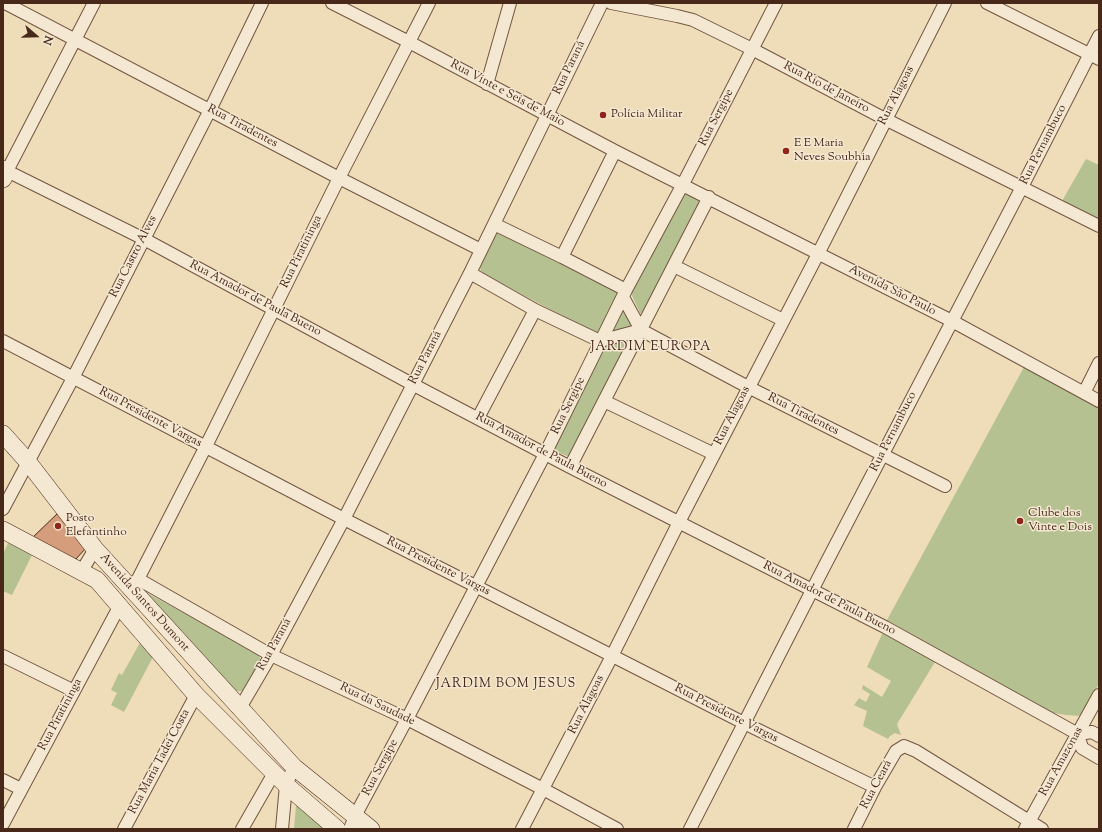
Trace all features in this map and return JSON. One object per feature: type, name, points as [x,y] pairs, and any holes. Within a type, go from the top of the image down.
[{"type":"street","name":"Rua Tiradentes","points":[[5,3],[339,178],[481,250]]},
{"type":"street","points":[[4,173],[94,3]]},
{"type":"street","name":"Rua Castro Alves","points":[[3,509],[73,378],[210,110],[262,3]]},
{"type":"street","name":"Rua Vinte e Seis de Maio","points":[[332,3],[615,151],[683,184]]},
{"type":"street","name":"Rua Piratininga","points":[[134,583],[205,448],[339,178],[430,3]]},
{"type":"street","points":[[487,84],[510,3]]},
{"type":"street","name":"Rua Paraná","points":[[240,708],[271,655],[344,519],[470,273],[602,3]]},
{"type":"street","name":"Rua Rio de Janeiro","points":[[611,3],[693,20],[752,49],[885,120],[1099,226]]},
{"type":"street","name":"Rua Sergipe","points":[[352,822],[545,454],[624,294],[683,184],[776,3]]},
{"type":"street","name":"Rua Alagoas","points":[[522,829],[612,656],[748,387],[818,254],[945,3]]},
{"type":"street","points":[[987,3],[1094,56]]},
{"type":"street","name":"Rua Pernambuco","points":[[690,829],[952,321],[1094,56],[1099,36]]},
{"type":"street","points":[[562,256],[615,151]]},
{"type":"street","name":"Rua Amador de Paula Bueno","points":[[4,173],[144,239],[545,454],[885,626],[1078,734],[1092,732],[1099,736]]},
{"type":"street","name":"Avenida São Paulo","points":[[683,184],[952,321],[1099,401]]},
{"type":"street","points":[[570,467],[709,198]]},
{"type":"street","points":[[494,224],[562,256],[624,294],[640,330]]},
{"type":"street","points":[[674,266],[783,320]]},
{"type":"street","points":[[470,273],[535,310],[600,341],[640,330]]},
{"type":"street","points":[[478,418],[535,310]]},
{"type":"street","name":"Rua Tiradentes","points":[[640,330],[748,387],[945,486]]},
{"type":"street","name":"Rua Presidente Vargas","points":[[3,341],[205,448],[744,723],[875,787]]},
{"type":"street","points":[[1084,393],[1099,363]]},
{"type":"street","points":[[604,401],[714,454]]},
{"type":"street","points":[[3,434],[28,462],[95,549]]},
{"type":"street","points":[[3,530],[81,572]]},
{"type":"street","name":"Avenida Santos Dumont","points":[[337,829],[286,786],[196,695],[97,580],[81,572],[95,549],[134,583],[240,708],[294,767],[352,822],[371,829]]},
{"type":"street","name":"Rua da Saudade","points":[[134,583],[271,655],[407,719],[618,829]]},
{"type":"street","name":"Rua Piratininga","points":[[3,824],[119,607]]},
{"type":"street","points":[[3,656],[74,691]]},
{"type":"street","name":"Rua Amazonas","points":[[1027,825],[1099,694]]},
{"type":"street","name":"Rua Maria Tadei Costa","points":[[124,829],[196,695]]},
{"type":"street","points":[[1078,734],[1082,748],[1099,758]]},
{"type":"street","name":"Rua Ceará","points":[[860,828],[875,787],[896,751],[904,746],[916,751],[1027,825]]},
{"type":"street","points":[[282,829],[286,786],[294,767]]},
{"type":"street","points":[[242,829],[274,773]]},
{"type":"street","points":[[3,780],[21,789]]},
{"type":"street","points":[[1027,825],[1042,829]]},
{"type":"green space","points":[[1086,159],[1099,165],[1099,220],[1062,201]]},
{"type":"green space","points":[[687,194],[698,199],[699,206],[645,313],[640,313],[630,291],[680,197]]},
{"type":"green space","points":[[495,233],[500,233],[617,293],[618,298],[601,332],[596,334],[482,273],[479,266]]},
{"type":"green space","points":[[623,308],[633,328],[612,332],[610,330]]},
{"type":"green space","points":[[624,341],[627,345],[573,453],[567,456],[555,451],[553,445],[600,349]]},
{"type":"green space","name":"Clube dos Vinte e Dois","points":[[1024,367],[1099,407],[1099,683],[1085,711],[1079,716],[1048,712],[887,620]]},
{"type":"green space","points":[[9,541],[33,553],[12,595],[3,591],[3,554]]},
{"type":"green space","points":[[143,591],[258,653],[261,661],[242,691],[232,691]]},
{"type":"green space","points":[[883,632],[935,662],[897,724],[901,735],[895,733],[888,739],[863,726],[867,711],[854,705],[859,698],[866,702],[870,694],[862,689],[863,685],[882,697],[891,681],[867,667]]},
{"type":"green space","points":[[141,641],[154,655],[124,712],[111,705],[117,693],[111,690],[119,673],[122,675]]},
{"type":"green space","points":[[298,804],[331,829],[294,829],[296,806]]},
{"type":"building","name":"Posto Elefantinho","points":[[59,512],[86,548],[75,560],[31,539]]},
{"type":"place","name":"Polícia Militar","points":[[603,115]]},
{"type":"place","name":"E E Maria Neves Soubhia","points":[[786,151]]},
{"type":"place","name":"Clube dos Vinte e Dois","points":[[1020,521]]},
{"type":"place","name":"Posto Elefantinho","points":[[58,526]]},
{"type":"district","name":"JARDIM EUROPA","points":[[651,348]]},
{"type":"district","name":"JARDIM BOM JESUS","points":[[506,685]]}]
